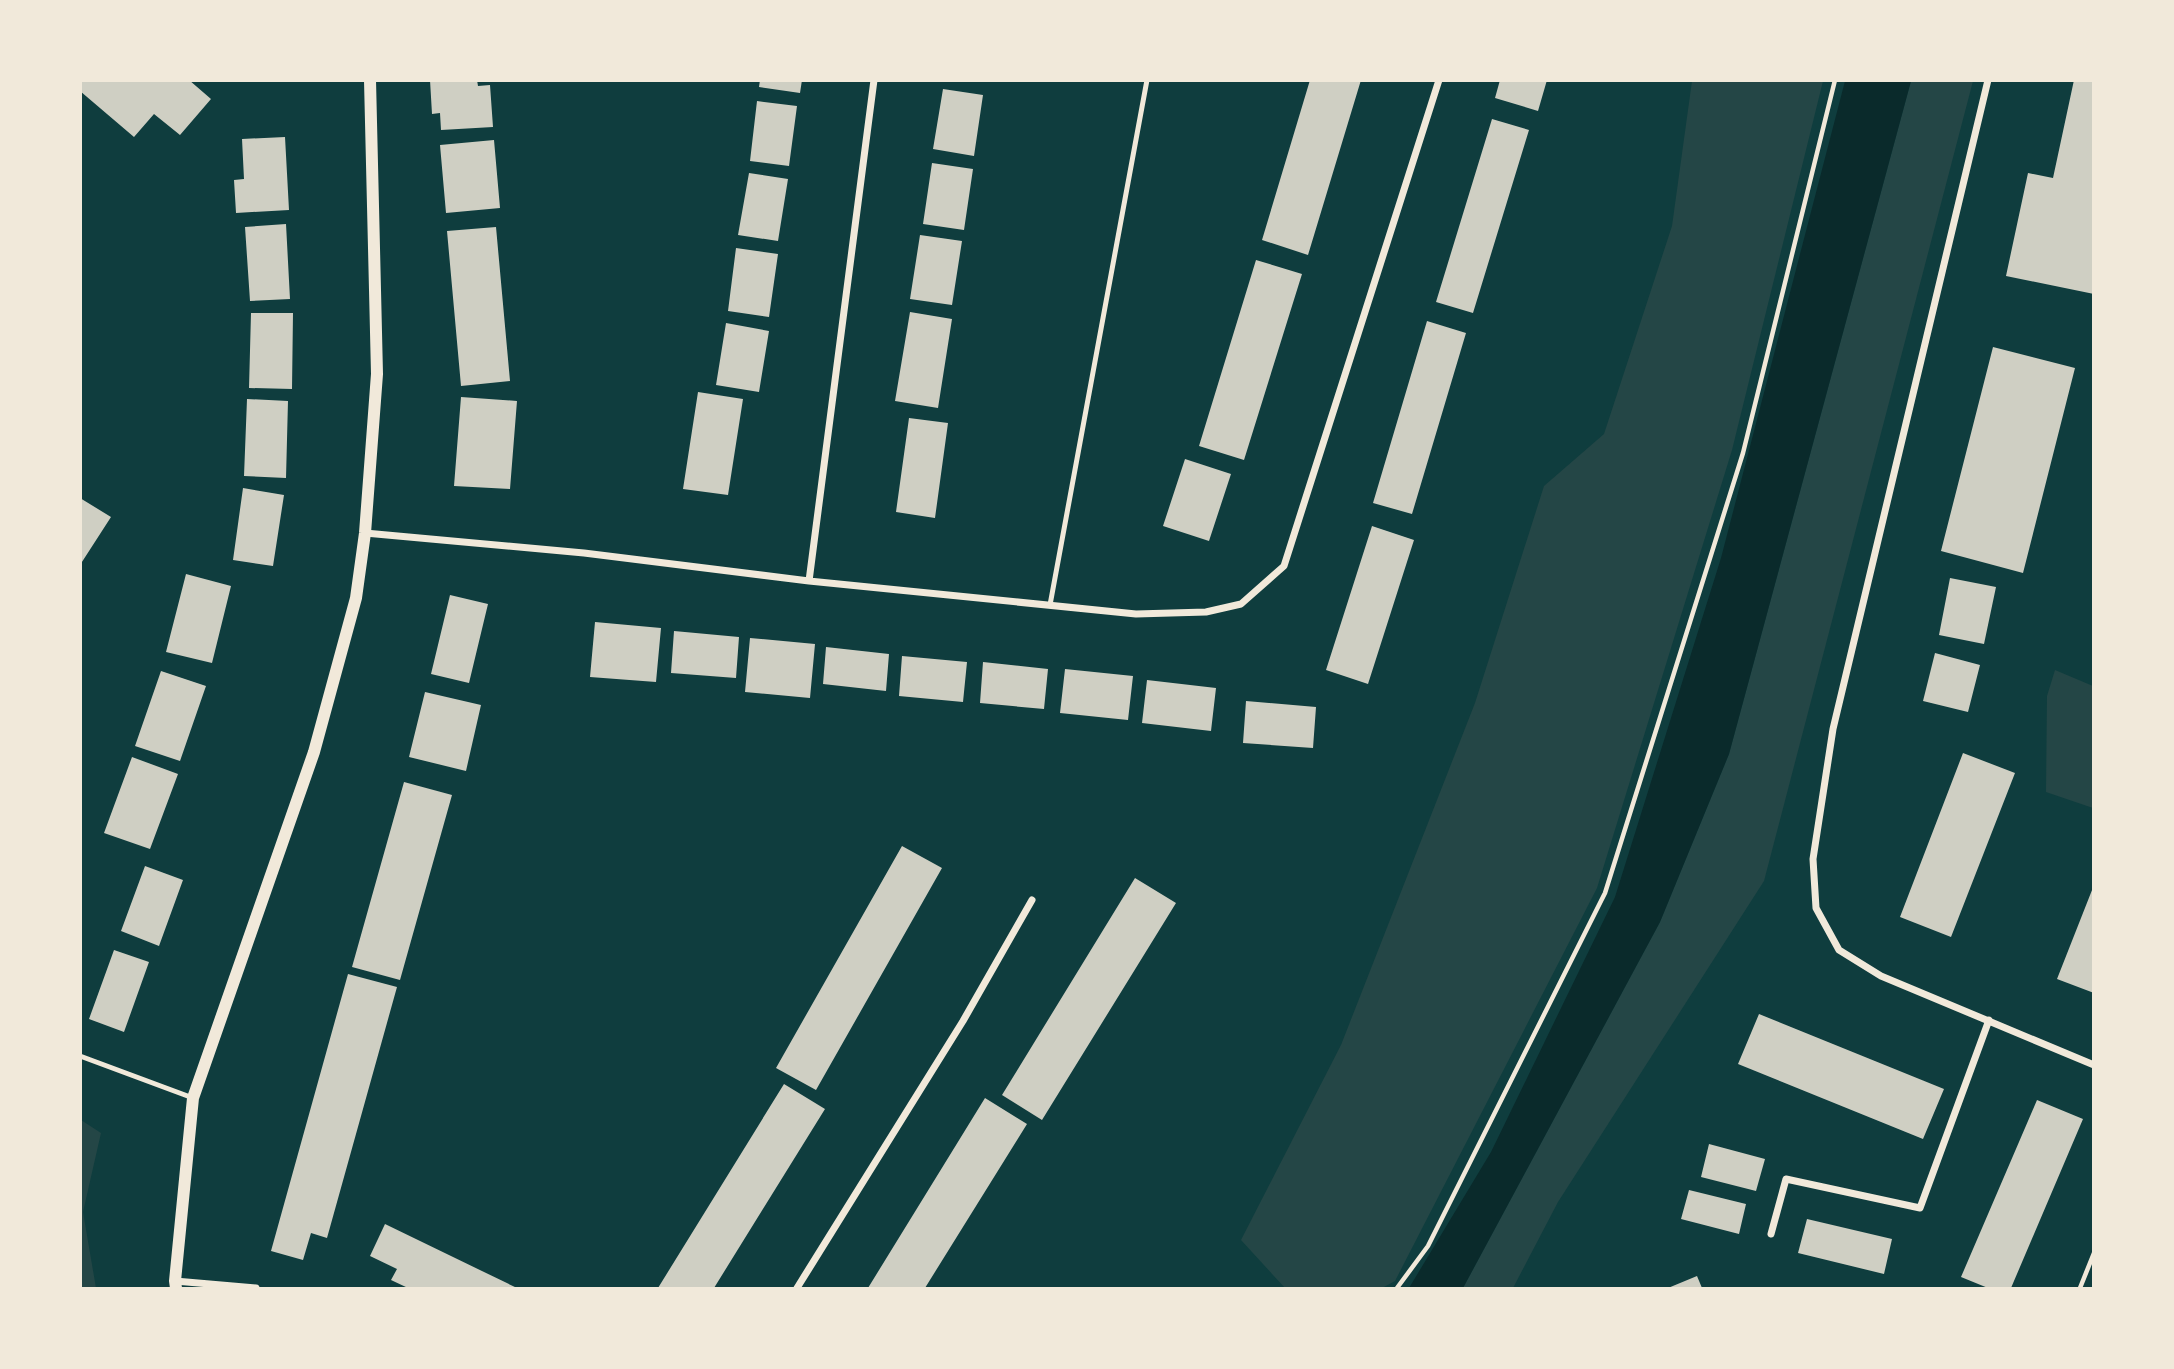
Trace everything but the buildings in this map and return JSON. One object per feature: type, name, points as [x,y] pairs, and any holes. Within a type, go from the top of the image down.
[{"type":"street","points":[[257,1289],[176,1285],[193,1098],[314,752],[356,598],[365,533],[377,374],[370,80]]},
{"type":"street","points":[[809,581],[874,80]]},
{"type":"street","points":[[365,533],[584,553],[809,581],[1136,614],[1206,612],[1241,604],[1284,566],[1439,80]]},
{"type":"street","points":[[1988,80],[1833,729],[1813,859],[1816,908],[1839,950],[1881,976],[2094,1065]]},
{"type":"street","points":[[797,1289],[956,1032],[1032,900]]},
{"type":"street","points":[[1770,1234],[1786,1179],[1920,1208],[1989,1020]]},
{"type":"lane","points":[[1050,605],[1147,80]]},
{"type":"lane","points":[[80,1056],[193,1098]]},
{"type":"path","points":[[1397,1289],[1428,1246],[1605,893],[1743,453],[1835,80]]},
{"type":"path","points":[[2080,1289],[2094,1253]]},
{"type":"shaded area","points":[[1692,81],[1823,81],[1732,450],[1597,888],[1395,1281],[1382,1288],[1285,1288],[1241,1240],[1341,1045],[1475,703],[1544,486],[1604,434],[1672,226]]},
{"type":"shaded area","points":[[1845,81],[1911,81],[1729,754],[1660,922],[1463,1288],[1409,1288],[1491,1152],[1615,897],[1721,558]]},
{"type":"shaded area","points":[[1911,81],[1973,81],[1764,881],[1558,1202],[1513,1288],[1463,1288],[1660,922],[1729,754]]},
{"type":"shaded area","points":[[2055,670],[2093,686],[2093,808],[2046,792],[2047,696]]},
{"type":"shaded area","points":[[81,1120],[101,1133],[83,1212],[96,1288],[81,1288]]}]
